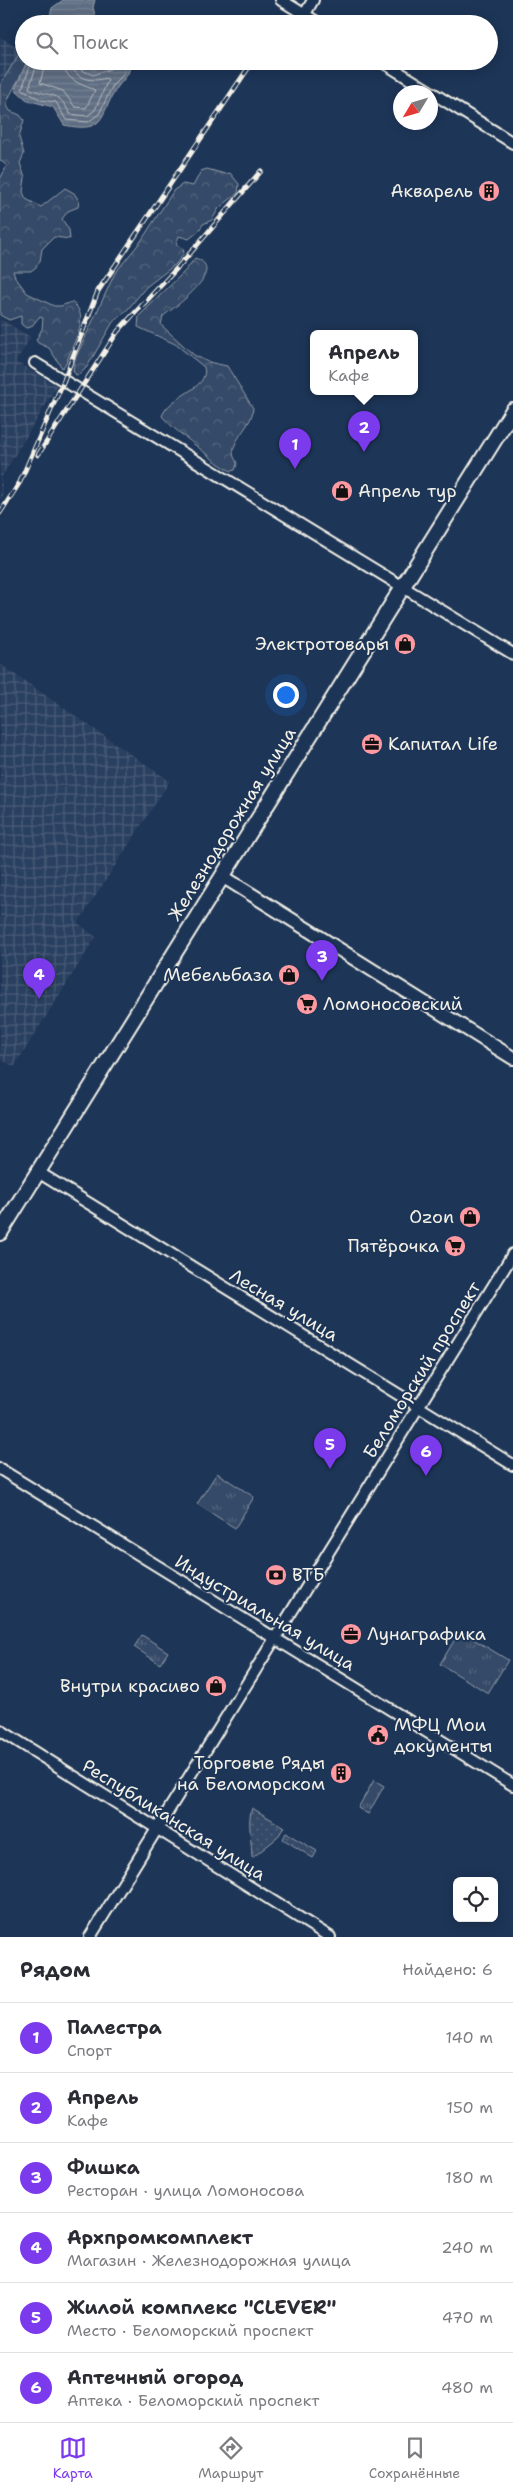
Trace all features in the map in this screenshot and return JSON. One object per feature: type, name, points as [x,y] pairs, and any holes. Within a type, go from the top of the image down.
[{"type":"main road","name":"Железнодорожная улица","points":[[0,1233],[513,410]]},
{"type":"street","points":[[281,0],[305,14],[313,0]]},
{"type":"street","points":[[395,70],[513,143]]},
{"type":"street","points":[[35,363],[513,654]]},
{"type":"street","points":[[222,876],[513,1058]]},
{"type":"street","name":"Лесная улица","points":[[38,1172],[513,1465]]},
{"type":"street","name":"Беломорский проспект","points":[[90,1937],[513,1254]]},
{"type":"street","name":"Индустриальная улица","points":[[0,1469],[513,1785]]},
{"type":"street","name":"Республиканская улица","points":[[0,1730],[330,1937]]},
{"type":"shaded area","points":[[0,37],[15,45],[15,60],[0,83]]},
{"type":"shaded area","points":[[0,319],[31,337],[16,362],[57,386],[1,478],[3,496],[0,500]]},
{"type":"shaded area","points":[[0,664],[170,781],[78,923],[96,937],[14,1067],[0,1059]]},
{"type":"green space","points":[[15,60],[15,70],[24,70],[7,104],[10,111],[20,115],[24,120],[19,137],[24,154],[20,163],[25,178],[23,192],[26,199],[41,207],[65,188],[74,193],[79,201],[78,207],[68,211],[62,219],[69,230],[70,239],[54,237],[42,249],[40,261],[36,267],[31,271],[13,271],[15,277],[27,293],[54,306],[61,306],[72,302],[77,307],[81,319],[80,325],[67,360],[62,368],[49,348],[38,343],[36,340],[42,329],[43,318],[39,317],[31,327],[26,328],[21,324],[21,316],[9,320],[0,315],[0,179],[7,166],[0,160],[0,85]]},
{"type":"green space","points":[[207,169],[225,174],[230,173],[239,184],[238,193],[219,208],[212,220],[203,224],[199,231],[189,239],[179,236],[176,244],[183,249],[184,253],[176,264],[146,287],[128,309],[113,322],[87,367],[80,374],[76,375],[73,371],[75,359],[115,273],[141,241],[174,190],[183,184],[193,186],[201,171]]},
{"type":"green space","points":[[195,258],[204,263],[206,271],[203,279],[187,297],[163,316],[161,325],[194,355],[208,362],[227,366],[253,408],[250,420],[234,447],[233,454],[237,464],[235,470],[231,471],[182,435],[162,416],[173,402],[201,381],[204,375],[204,367],[175,344],[138,327],[139,316],[185,271]]},
{"type":"green space","points":[[217,1473],[254,1497],[235,1528],[197,1504]]},
{"type":"green space","points":[[460,1631],[508,1660],[488,1693],[440,1664]]},
{"type":"green space","points":[[142,1635],[168,1652],[160,1664],[134,1647]]},
{"type":"green space","points":[[374,1780],[384,1786],[368,1814],[358,1808]]},
{"type":"green space","points":[[252,1808],[284,1827],[277,1838],[252,1858],[250,1825]]},
{"type":"green space","points":[[286,1833],[317,1851],[313,1858],[283,1839]]},
{"type":"water","points":[[63,0],[95,0],[93,7],[95,15],[50,15],[52,8]]},
{"type":"water","points":[[23,70],[129,70],[100,120],[88,127],[64,125],[53,107],[27,100],[15,89]]},
{"type":"railway","points":[[0,513],[20,482],[64,380],[98,291],[247,70]]},
{"type":"railway","points":[[38,455],[118,331],[179,266],[261,171]]},
{"type":"place","name":"Акварель","points":[[489,191]]},
{"type":"place","name":"Апрель","points":[[364,452]]},
{"type":"place","name":"Палестра","points":[[295,469]]},
{"type":"place","name":"Апрель тур","points":[[342,491]]},
{"type":"place","name":"Электротовары","points":[[405,644]]},
{"type":"place","name":"Капитал Life","points":[[372,744]]},
{"type":"place","name":"Мебельбаза","points":[[289,975]]},
{"type":"place","name":"Фишка","points":[[322,981]]},
{"type":"place","name":"Архпромкомплект","points":[[39,999]]},
{"type":"place","name":"Ломоносовский","points":[[307,1004]]},
{"type":"place","name":"Ozon","points":[[470,1217]]},
{"type":"place","name":"Пятёрочка","points":[[455,1246]]},
{"type":"place","name":"Жилой комплекс \"СLEVER\"","points":[[330,1469]]},
{"type":"place","name":"Аптечный огород","points":[[426,1476]]},
{"type":"place","name":"ВТБ","points":[[276,1575]]},
{"type":"place","name":"Лунаграфика","points":[[351,1634]]},
{"type":"place","name":"Внутри красиво","points":[[216,1686]]},
{"type":"place","name":"МФЦ Мои документы","points":[[378,1735]]},
{"type":"place","name":"Торговые Ряды на Беломорском","points":[[341,1773]]}]
